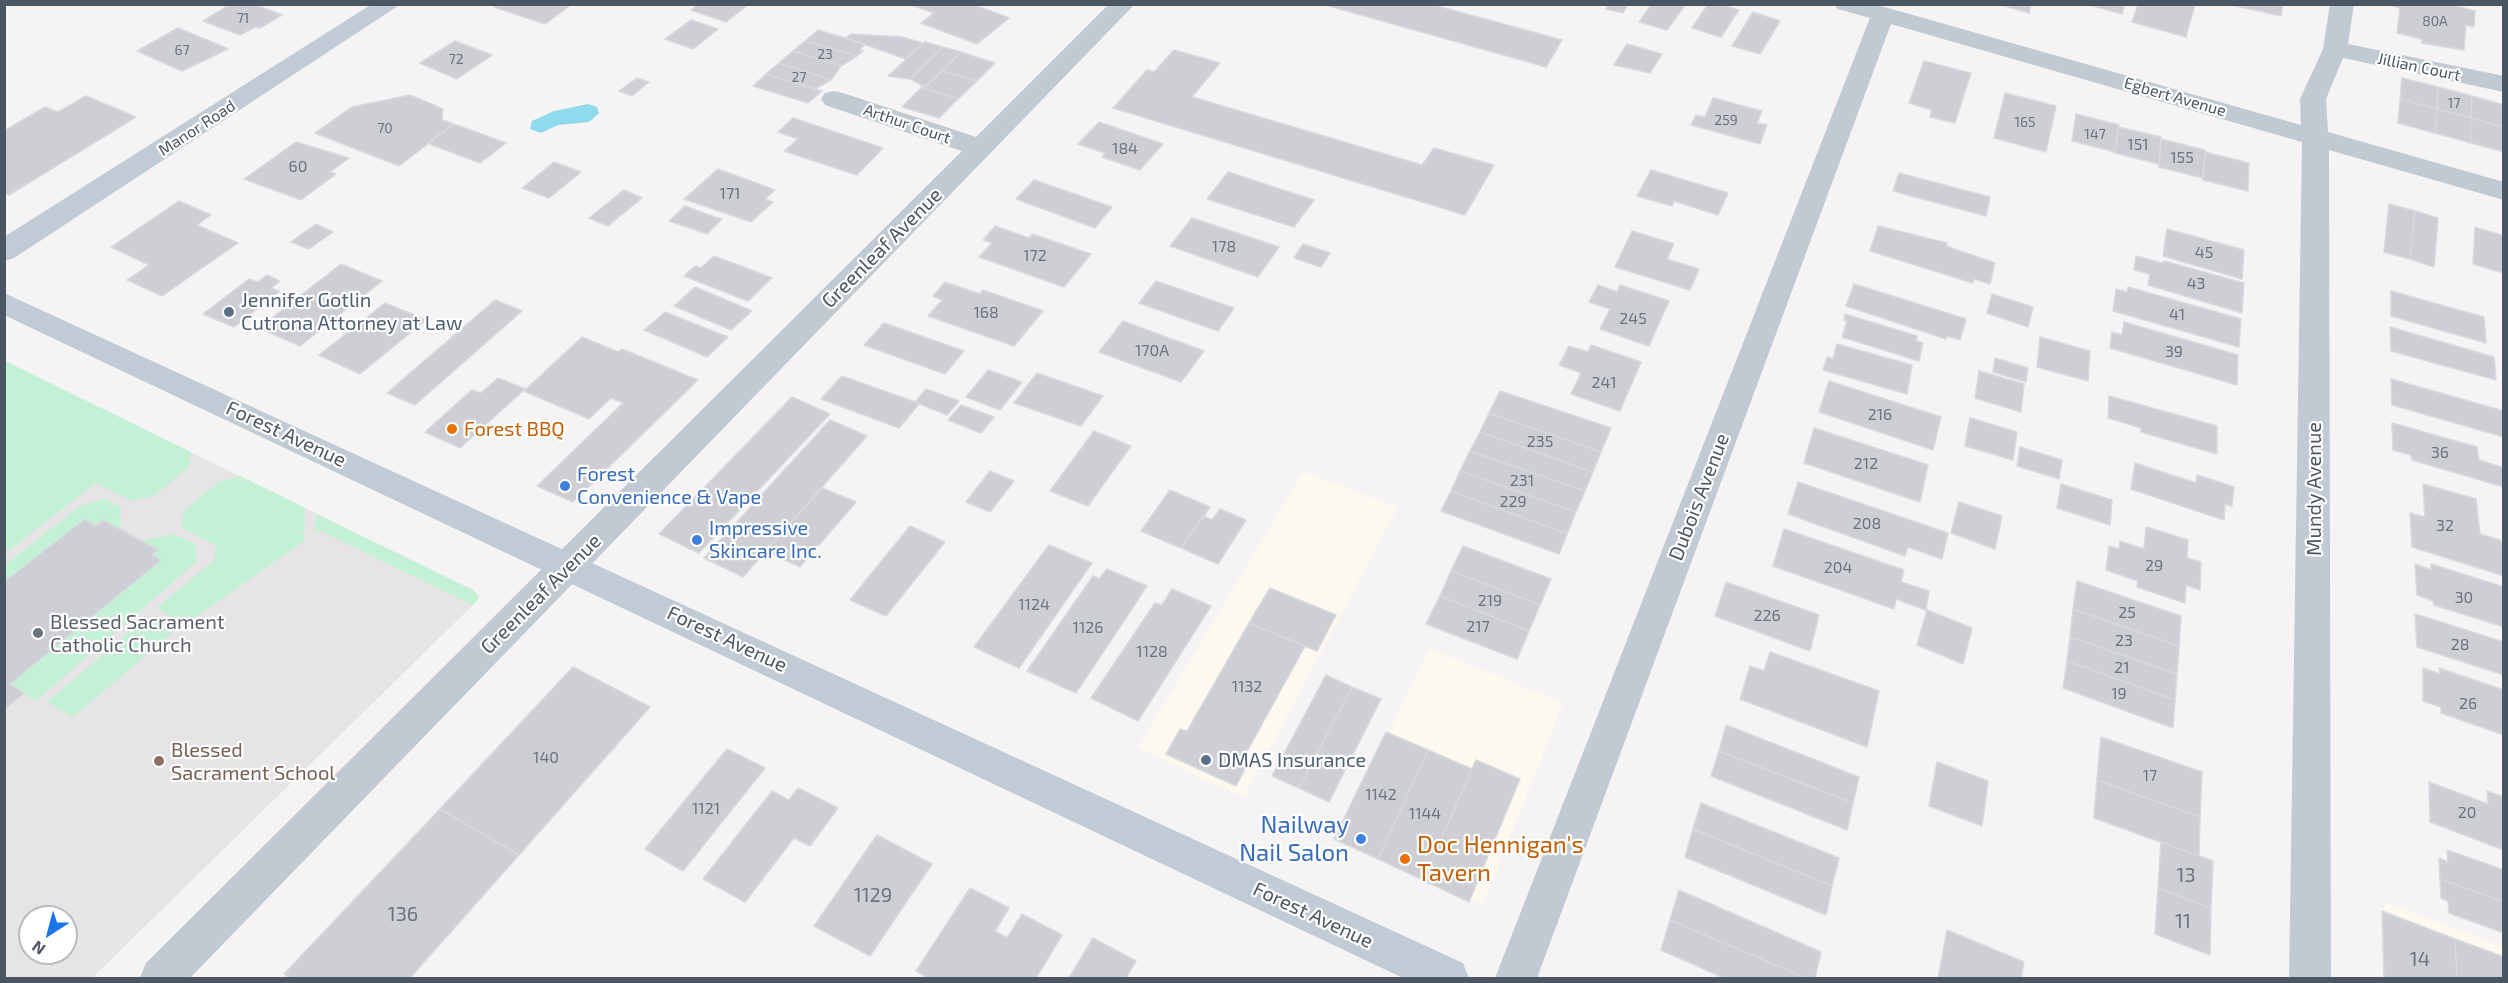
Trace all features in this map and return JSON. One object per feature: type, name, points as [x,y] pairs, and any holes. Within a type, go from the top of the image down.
[{"type":"main road","name":"Manor Road","points":[[4,251],[389,4]]},
{"type":"main road","name":"Forest Avenue","points":[[4,303],[569,565],[1448,978]]},
{"type":"street","name":"Greenleaf Avenue","points":[[160,978],[1123,4]]},
{"type":"street","name":"Egbert Avenue","points":[[1846,4],[2504,191]]},
{"type":"street","name":"Mundy Avenue","points":[[2310,978],[2315,136],[2313,99],[2335,49],[2342,4]]},
{"type":"street","name":"Dubois Avenue","points":[[1516,978],[1883,15]]},
{"type":"street","name":"Jillian Court","points":[[2335,49],[2504,84]]},
{"type":"street","name":"Arthur Court","points":[[834,99],[981,148]]},
{"type":"shaded area","name":"Blessed Sacrament School","points":[[4,361],[473,590],[479,596],[476,602],[92,978],[5,978]]},
{"type":"shaded area","points":[[1303,472],[1398,507],[1244,797],[1138,748]]},
{"type":"shaded area","points":[[1429,648],[1563,703],[1483,905],[1338,839]]},
{"type":"shaded area","points":[[2384,902],[2503,947],[2503,978],[2386,978]]},
{"type":"green space","points":[[5,361],[191,452],[188,468],[153,496],[132,501],[96,483],[9,550],[5,547]]},
{"type":"green space","points":[[240,476],[305,508],[304,541],[184,625],[157,608],[214,560],[216,546],[181,527],[184,511],[219,482]]},
{"type":"green space","points":[[105,499],[121,508],[120,530],[103,520],[5,582],[5,565],[80,506]]},
{"type":"green space","points":[[316,514],[473,590],[479,598],[473,605],[319,530],[315,533]]},
{"type":"green space","points":[[173,534],[196,545],[196,562],[36,701],[10,684],[161,560],[152,555],[157,550],[141,541]]},
{"type":"green space","points":[[153,620],[172,633],[73,717],[47,702],[143,621]]},
{"type":"water","points":[[588,104],[597,107],[599,113],[589,122],[558,125],[541,133],[530,129],[532,121],[554,111]]},
{"type":"building","points":[[231,4],[253,4],[282,15],[260,28],[255,27],[240,35],[203,21]]},
{"type":"building","points":[[498,4],[572,4],[545,24],[494,7]]},
{"type":"building","points":[[699,4],[749,4],[726,22],[691,10]]},
{"type":"building","points":[[972,4],[1009,18],[977,44],[921,23],[934,13],[911,5]]},
{"type":"building","points":[[1322,4],[1430,4],[1562,40],[1546,67]]},
{"type":"building","points":[[1608,4],[1628,4],[1623,13],[1606,9]]},
{"type":"building","points":[[1652,4],[1686,4],[1667,30],[1639,22]]},
{"type":"building","points":[[1708,4],[1720,4],[1739,10],[1721,37],[1692,28]]},
{"type":"building","points":[[1998,4],[2031,4],[2029,13]]},
{"type":"building","points":[[2086,4],[2125,4],[2122,14]]},
{"type":"building","points":[[2138,4],[2195,4],[2186,37],[2132,22]]},
{"type":"building","points":[[2227,4],[2283,4],[2281,16]]},
{"type":"building","points":[[2450,4],[2475,11],[2474,27],[2466,25],[2464,50],[2422,43],[2422,39],[2397,33],[2400,8],[2390,5]]},
{"type":"building","points":[[1753,12],[1780,21],[1760,54],[1732,46]]},
{"type":"building","points":[[691,20],[718,29],[693,49],[665,39]]},
{"type":"building","points":[[178,28],[228,49],[182,71],[137,51]]},
{"type":"building","points":[[818,30],[865,44],[860,50],[863,51],[857,56],[805,41]]},
{"type":"building","points":[[851,34],[902,37],[923,43],[906,59],[846,38]]},
{"type":"building","points":[[455,41],[492,55],[457,79],[420,63]]},
{"type":"building","points":[[805,41],[857,56],[841,66],[793,51]]},
{"type":"building","points":[[925,42],[943,47],[910,79],[888,76]]},
{"type":"building","points":[[1627,44],[1662,54],[1650,73],[1614,65]]},
{"type":"building","points":[[943,47],[961,52],[925,87],[910,79]]},
{"type":"building","points":[[1174,50],[1220,63],[1192,97],[1422,165],[1434,148],[1494,165],[1465,215],[1113,108],[1147,70],[1154,72]]},
{"type":"building","points":[[793,51],[841,66],[831,80],[779,63]]},
{"type":"building","points":[[961,52],[995,63],[977,81],[942,71]]},
{"type":"building","points":[[1924,61],[1971,73],[1955,123],[1930,117],[1932,110],[1909,103]]},
{"type":"building","points":[[779,63],[831,80],[815,89],[766,74]]},
{"type":"building","points":[[942,71],[977,81],[958,99],[924,88]]},
{"type":"building","points":[[766,74],[822,91],[808,103],[753,86]]},
{"type":"building","points":[[637,78],[649,82],[632,96],[619,91]]},
{"type":"building","points":[[2402,78],[2438,87],[2437,109],[2400,99]]},
{"type":"building","points":[[922,87],[958,99],[939,118],[902,107]]},
{"type":"building","points":[[2438,87],[2472,96],[2471,118],[2437,109]]},
{"type":"building","points":[[2005,93],[2056,106],[2046,152],[1994,138]]},
{"type":"building","points":[[410,95],[443,109],[442,120],[454,124],[399,166],[315,133],[352,107]]},
{"type":"building","points":[[86,96],[136,117],[9,195],[4,192],[4,131],[45,107],[58,112]]},
{"type":"building","points":[[2472,96],[2504,105],[2504,127],[2471,118]]},
{"type":"building","points":[[1713,98],[1762,111],[1757,123],[1767,125],[1760,144],[1691,125],[1696,115],[1705,117]]},
{"type":"building","points":[[2400,99],[2437,109],[2435,133],[2398,123]]},
{"type":"building","points":[[2437,109],[2471,118],[2471,143],[2435,133]]},
{"type":"building","points":[[2076,114],[2119,125],[2115,152],[2072,141]]},
{"type":"building","points":[[793,118],[883,148],[857,175],[784,151],[798,139],[778,132]]},
{"type":"building","points":[[2471,118],[2504,127],[2504,152],[2471,143]]},
{"type":"building","points":[[1099,122],[1163,144],[1140,170],[1102,157],[1105,153],[1078,144]]},
{"type":"building","points":[[454,124],[506,143],[480,163],[427,143]]},
{"type":"building","points":[[2118,127],[2161,137],[2159,164],[2115,153]]},
{"type":"building","points":[[2161,139],[2205,150],[2203,178],[2159,167]]},
{"type":"building","points":[[296,142],[349,158],[330,172],[336,174],[301,200],[244,179]]},
{"type":"building","points":[[2205,152],[2249,163],[2248,191],[2203,180]]},
{"type":"building","points":[[554,162],[581,172],[549,198],[522,188]]},
{"type":"building","points":[[718,169],[775,190],[765,199],[773,202],[751,222],[684,199]]},
{"type":"building","points":[[1651,170],[1728,193],[1718,215],[1674,201],[1672,206],[1637,196]]},
{"type":"building","points":[[1228,172],[1314,200],[1294,227],[1207,199]]},
{"type":"building","points":[[1899,173],[1990,197],[1986,216],[1893,191]]},
{"type":"building","points":[[1034,180],[1112,207],[1095,228],[1016,199]]},
{"type":"building","points":[[624,190],[642,198],[608,226],[589,218]]},
{"type":"building","points":[[179,201],[211,215],[197,225],[238,243],[162,296],[127,280],[149,265],[111,247]]},
{"type":"building","points":[[2389,204],[2415,211],[2410,259],[2384,252]]},
{"type":"building","points":[[685,206],[722,219],[707,234],[669,221]]},
{"type":"building","points":[[2415,211],[2438,218],[2434,267],[2410,259]]},
{"type":"building","points":[[1192,218],[1279,247],[1258,277],[1170,246]]},
{"type":"building","points":[[316,224],[333,232],[309,249],[291,242]]},
{"type":"building","points":[[995,226],[1029,238],[1032,234],[1091,254],[1064,287],[979,257],[992,243],[983,240]]},
{"type":"building","points":[[1878,226],[1947,243],[1946,246],[1995,263],[1990,284],[1974,279],[1973,283],[1870,251]]},
{"type":"building","points":[[2475,227],[2504,236],[2504,273],[2473,264]]},
{"type":"building","points":[[2167,229],[2244,250],[2242,279],[2163,256]]},
{"type":"building","points":[[1632,231],[1674,244],[1667,259],[1699,269],[1690,290],[1615,267]]},
{"type":"building","points":[[1303,244],[1330,253],[1321,267],[1294,258]]},
{"type":"building","points":[[714,256],[772,278],[748,301],[684,276],[695,266],[701,268]]},
{"type":"building","points":[[2136,256],[2163,263],[2164,261],[2244,283],[2242,313],[2148,285],[2150,274],[2134,270]]},
{"type":"building","points":[[341,264],[382,281],[300,346],[259,328]]},
{"type":"building","points":[[267,275],[280,281],[271,288],[280,291],[234,327],[203,314],[249,279],[258,282]]},
{"type":"building","points":[[1156,281],[1234,308],[1218,331],[1139,303]]},
{"type":"building","points":[[945,282],[980,294],[983,290],[1043,311],[1014,346],[928,316],[942,300],[933,296]]},
{"type":"building","points":[[1854,284],[1966,319],[1960,340],[1947,336],[1946,339],[1846,306]]},
{"type":"building","points":[[1598,285],[1617,292],[1620,285],[1669,301],[1649,346],[1600,329],[1610,309],[1589,302]]},
{"type":"building","points":[[695,287],[752,311],[731,330],[674,306]]},
{"type":"building","points":[[2128,287],[2241,319],[2239,347],[2113,311],[2116,289],[2127,292]]},
{"type":"building","points":[[2391,291],[2484,317],[2486,343],[2391,316]]},
{"type":"building","points":[[1992,294],[2033,307],[2028,327],[1987,313]]},
{"type":"building","points":[[495,300],[522,311],[415,405],[387,393]]},
{"type":"building","points":[[385,303],[426,320],[360,374],[319,355]]},
{"type":"building","points":[[665,312],[728,337],[707,357],[644,330]]},
{"type":"building","points":[[1845,314],[1917,336],[1916,341],[1923,343],[1919,361],[1842,337],[1847,321],[1844,320]]},
{"type":"building","points":[[1123,321],[1204,351],[1181,382],[1099,352]]},
{"type":"building","points":[[2124,322],[2238,355],[2237,385],[2110,348],[2112,332],[2122,335]]},
{"type":"building","points":[[884,323],[964,351],[945,374],[864,345]]},
{"type":"building","points":[[2390,327],[2494,357],[2496,380],[2391,351]]},
{"type":"building","points":[[582,337],[618,352],[622,349],[698,380],[573,502],[537,486],[623,403],[611,398],[589,419],[524,391]]},
{"type":"building","points":[[2040,337],[2090,351],[2088,381],[2037,367]]},
{"type":"building","points":[[1837,344],[1912,365],[1907,394],[1823,370],[1827,357],[1833,359]]},
{"type":"building","points":[[1591,345],[1641,362],[1620,411],[1571,394],[1581,373],[1559,365],[1569,346],[1588,352]]},
{"type":"building","points":[[1995,358],[2028,368],[2026,382],[1993,372]]},
{"type":"building","points":[[988,370],[1022,382],[1000,410],[966,397]]},
{"type":"building","points":[[1979,371],[2024,384],[2021,412],[1975,398]]},
{"type":"building","points":[[1037,373],[1103,396],[1081,426],[1014,403]]},
{"type":"building","points":[[842,376],[919,404],[899,428],[821,399]]},
{"type":"building","points":[[498,378],[525,389],[460,448],[425,432],[472,390],[481,393]]},
{"type":"building","points":[[2391,379],[2504,411],[2504,437],[2392,405]]},
{"type":"building","points":[[1829,381],[1941,417],[1933,450],[1819,412]]},
{"type":"building","points":[[926,389],[959,401],[947,415],[915,402]]},
{"type":"building","points":[[1500,391],[1611,428],[1601,452],[1489,413]]},
{"type":"building","points":[[2109,396],[2217,426],[2217,454],[2141,432],[2141,428],[2108,418]]},
{"type":"building","points":[[792,397],[830,414],[699,553],[659,534]]},
{"type":"building","points":[[961,405],[994,417],[981,433],[948,420]]},
{"type":"building","points":[[1489,413],[1601,452],[1593,472],[1480,432]]},
{"type":"building","points":[[1970,418],[2017,432],[2013,460],[1965,446]]},
{"type":"building","points":[[830,420],[867,436],[743,577],[704,558]]},
{"type":"building","points":[[2392,423],[2477,447],[2479,460],[2504,468],[2504,487],[2412,460],[2411,455],[2393,450]]},
{"type":"building","points":[[1814,428],[1928,465],[1920,502],[1804,463]]},
{"type":"building","points":[[1094,431],[1131,446],[1088,506],[1050,491]]},
{"type":"building","points":[[1480,432],[1593,472],[1585,491],[1470,451]]},
{"type":"building","points":[[2020,447],[2062,460],[2059,479],[2017,466]]},
{"type":"building","points":[[1470,451],[1585,491],[1576,512],[1460,471]]},
{"type":"building","points":[[2135,463],[2196,483],[2197,475],[2234,487],[2232,506],[2225,504],[2224,520],[2131,489]]},
{"type":"building","points":[[990,471],[1014,481],[990,512],[966,502]]},
{"type":"building","points":[[1460,471],[1576,512],[1567,534],[1451,491]]},
{"type":"building","points":[[1798,482],[1948,533],[1942,559],[1908,547],[1905,556],[1788,514]]},
{"type":"building","points":[[2061,484],[2112,500],[2110,525],[2057,508]]},
{"type":"building","points":[[2423,484],[2476,499],[2480,534],[2500,540],[2504,551],[2504,576],[2412,547],[2410,513],[2425,517]]},
{"type":"building","points":[[822,488],[856,502],[800,567],[766,551]]},
{"type":"building","points":[[1170,490],[1210,507],[1181,548],[1141,531]]},
{"type":"building","points":[[1451,491],[1567,534],[1559,554],[1441,511]]},
{"type":"building","points":[[1959,502],[2002,516],[1995,549],[1951,533]]},
{"type":"building","points":[[1220,509],[1246,520],[1218,564],[1181,548],[1203,516],[1212,520]]},
{"type":"building","name":"Blessed Sacrament Catholic Church","points":[[85,519],[96,526],[103,520],[158,550],[152,555],[161,560],[10,684],[24,693],[4,710],[4,582]]},
{"type":"building","points":[[910,526],[945,542],[886,616],[850,600]]},
{"type":"building","points":[[2146,527],[2188,540],[2187,558],[2201,562],[2200,590],[2186,585],[2185,603],[2137,587],[2138,581],[2106,570],[2109,546],[2119,549],[2120,541],[2144,549]]},
{"type":"building","points":[[1784,529],[1904,570],[1901,582],[1929,591],[1926,610],[1896,599],[1894,609],[1773,566]]},
{"type":"building","points":[[1049,545],[1092,563],[1019,668],[974,647]]},
{"type":"building","points":[[1463,546],[1551,579],[1540,605],[1451,571]]},
{"type":"building","points":[[2415,564],[2431,570],[2431,564],[2504,587],[2504,627],[2434,605],[2433,601],[2417,595]]},
{"type":"building","points":[[1107,569],[1147,586],[1076,693],[1027,671],[1093,576],[1099,579]]},
{"type":"building","points":[[1451,571],[1540,605],[1529,631],[1440,596]]},
{"type":"building","points":[[2077,581],[2181,616],[2179,646],[2073,609]]},
{"type":"building","points":[[1726,582],[1819,615],[1810,651],[1715,616]]},
{"type":"building","points":[[1270,588],[1336,615],[1317,651],[1249,623]]},
{"type":"building","points":[[1172,589],[1211,606],[1138,721],[1091,698],[1155,603],[1162,605]]},
{"type":"building","points":[[1440,596],[1529,631],[1517,659],[1426,624]]},
{"type":"building","points":[[2073,609],[2179,646],[2177,674],[2070,637]]},
{"type":"building","points":[[1927,610],[1972,628],[1963,664],[1917,645]]},
{"type":"building","points":[[2415,614],[2504,642],[2504,675],[2417,647]]},
{"type":"building","points":[[1249,623],[1305,646],[1244,757],[1250,759],[1236,786],[1166,754],[1180,729],[1187,731]]},
{"type":"building","points":[[2070,637],[2177,674],[2175,700],[2067,661]]},
{"type":"building","points":[[1770,652],[1879,691],[1867,747],[1740,699],[1750,666],[1764,671]]},
{"type":"building","points":[[2067,661],[2175,700],[2173,728],[2063,688]]},
{"type":"building","points":[[573,667],[650,707],[519,855],[440,809]]},
{"type":"building","points":[[2423,668],[2440,674],[2439,668],[2504,690],[2504,735],[2441,713],[2441,707],[2423,701]]},
{"type":"building","points":[[1326,675],[1352,687],[1299,788],[1272,776]]},
{"type":"building","points":[[1352,687],[1381,699],[1329,802],[1299,788]]},
{"type":"building","points":[[1726,725],[1859,777],[1853,803],[1719,751]]},
{"type":"building","points":[[1386,732],[1428,750],[1378,859],[1334,839]]},
{"type":"building","points":[[2101,737],[2202,772],[2200,817],[2097,780]]},
{"type":"building","points":[[727,749],[765,768],[683,871],[645,849]]},
{"type":"building","points":[[1428,750],[1472,769],[1423,880],[1378,859]]},
{"type":"building","points":[[1719,751],[1853,803],[1847,830],[1711,776]]},
{"type":"building","points":[[1476,760],[1520,779],[1469,902],[1423,880]]},
{"type":"building","points":[[1937,762],[1988,781],[1982,826],[1929,806]]},
{"type":"building","points":[[2097,780],[2200,817],[2199,856],[2094,818]]},
{"type":"building","points":[[2429,782],[2488,804],[2487,791],[2504,797],[2504,850],[2430,822]]},
{"type":"building","points":[[798,788],[838,808],[810,846],[794,838],[745,902],[703,879],[772,791],[789,800]]},
{"type":"building","points":[[1701,803],[1839,858],[1832,886],[1693,829]]},
{"type":"building","points":[[440,809],[519,855],[410,978],[291,978],[284,974]]},
{"type":"building","points":[[1693,829],[1832,886],[1826,915],[1685,857]]},
{"type":"building","points":[[877,835],[932,864],[870,956],[814,926]]},
{"type":"building","points":[[2161,842],[2213,861],[2211,908],[2158,888]]},
{"type":"building","points":[[2447,850],[2504,870],[2504,902],[2440,879],[2439,858],[2448,862]]},
{"type":"building","points":[[2440,879],[2504,902],[2504,933],[2449,913],[2448,901],[2441,898]]},
{"type":"building","points":[[970,888],[1009,908],[995,931],[1007,938],[1022,914],[1062,935],[1036,978],[923,978],[925,976],[916,971]]},
{"type":"building","points":[[2158,888],[2211,908],[2210,955],[2155,934]]},
{"type":"building","points":[[1679,890],[1821,952],[1815,978],[1806,978],[1670,920]]},
{"type":"building","points":[[2382,911],[2455,939],[2457,978],[2384,978]]},
{"type":"building","points":[[1670,920],[1806,978],[1724,978],[1661,950]]},
{"type":"building","points":[[1947,930],[2024,962],[2021,978],[1938,978]]},
{"type":"building","points":[[1093,938],[1136,961],[1126,978],[1069,978]]},
{"type":"building","points":[[2455,939],[2504,957],[2504,978],[2457,978]]},
{"type":"place","name":"Jennifer Gotlin Cutrona Attorney at Law","points":[[229,312]]},
{"type":"place","name":"Forest BBQ","points":[[452,429]]},
{"type":"place","name":"Forest Convenience & Vape","points":[[565,486]]},
{"type":"place","name":"Impressive Skincare Inc.","points":[[697,540]]},
{"type":"place","name":"Blessed Sacrament Catholic Church","points":[[38,633]]},
{"type":"place","name":"DMAS Insurance","points":[[1206,760]]},
{"type":"place","name":"Blessed Sacrament School","points":[[159,761]]},
{"type":"place","name":"Nailway Nail Salon","points":[[1361,839]]},
{"type":"place","name":"Doc Hennigan's Tavern","points":[[1405,859]]}]
